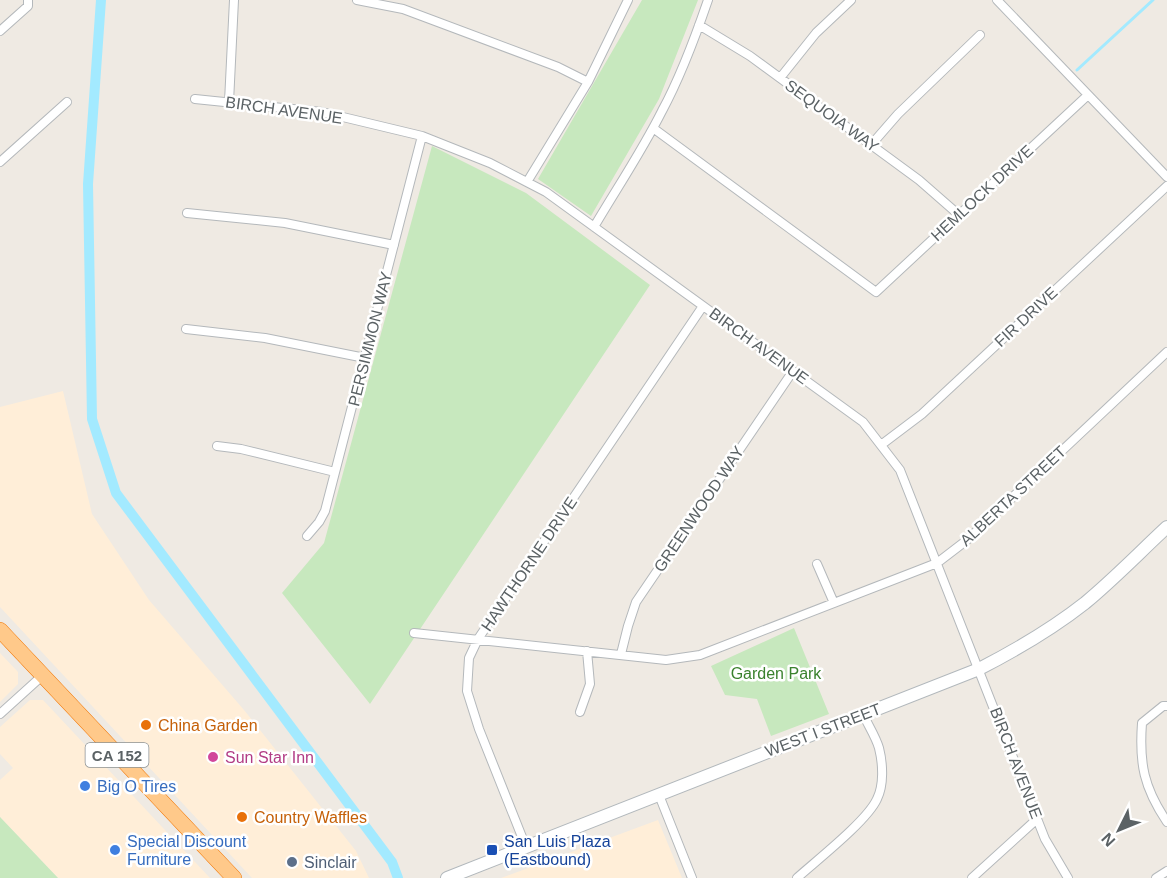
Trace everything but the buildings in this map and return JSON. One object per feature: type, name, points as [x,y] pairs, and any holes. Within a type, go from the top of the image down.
[{"type":"highway","name":"CA 152","points":[[0,630],[234,878]]},
{"type":"street","points":[[0,31],[28,6],[28,0]]},
{"type":"street","points":[[229,102],[234,0]]},
{"type":"street","points":[[357,0],[403,9],[558,67],[588,82]]},
{"type":"street","points":[[527,182],[588,82],[628,0]]},
{"type":"street","points":[[594,227],[653,128],[687,58],[708,0]]},
{"type":"street","points":[[780,78],[816,33],[850,0]]},
{"type":"street","points":[[997,0],[1167,177]]},
{"type":"street","name":"SEQUOIA WAY","points":[[699,25],[732,44],[780,78],[936,194],[959,215]]},
{"type":"street","points":[[871,145],[898,114],[980,35]]},
{"type":"street","name":"HEMLOCK DRIVE","points":[[653,128],[876,292],[1088,95]]},
{"type":"street","name":"BIRCH AVENUE","points":[[195,99],[322,112],[422,136],[490,163],[546,192],[863,422],[900,470],[1037,819],[1052,854],[1068,878]]},
{"type":"street","points":[[0,162],[67,102]]},
{"type":"street","name":"PERSIMMON WAY","points":[[307,536],[325,511],[422,136]]},
{"type":"street","name":"FIR DRIVE","points":[[881,445],[922,414],[1167,186]]},
{"type":"street","points":[[187,213],[285,223],[394,245]]},
{"type":"street","name":"HAWTHORNE DRIVE","points":[[526,847],[479,729],[467,691],[469,658],[478,639],[704,306]]},
{"type":"street","points":[[186,329],[265,338],[365,357]]},
{"type":"street","name":"ALBERTA STREET","points":[[414,633],[666,660],[700,655],[937,563],[967,540],[1167,352]]},
{"type":"street","name":"GREENWOOD WAY","points":[[621,654],[627,626],[636,602],[793,371]]},
{"type":"street","points":[[217,446],[241,449],[335,472]]},
{"type":"street","name":"WEST I STREET","points":[[447,878],[979,669],[1010,653],[1072,612],[1108,584],[1167,527]]},
{"type":"street","points":[[817,564],[834,603]]},
{"type":"street","points":[[580,712],[590,684],[587,651]]},
{"type":"street","points":[[0,714],[42,676]]},
{"type":"street","points":[[1167,706],[1163,706],[1142,723],[1141,758],[1148,791],[1167,822]]},
{"type":"street","points":[[797,878],[860,821],[876,802],[882,776],[879,747],[863,714]]},
{"type":"street","points":[[659,795],[692,878]]},
{"type":"street","points":[[972,878],[1037,819]]},
{"type":"street","points":[[1156,878],[1167,871]]},
{"type":"shaded area","points":[[63,391],[92,514],[149,600],[244,710],[356,851],[369,878],[252,878],[0,607],[0,407]]},
{"type":"shaded area","points":[[0,653],[18,672],[18,684],[0,702]]},
{"type":"shaded area","points":[[30,700],[43,700],[210,878],[58,878],[0,817],[0,780],[13,768],[0,754],[0,727]]},
{"type":"shaded area","points":[[658,820],[682,878],[501,878]]},
{"type":"green space","points":[[642,0],[698,0],[659,99],[591,216],[538,179]]},
{"type":"green space","points":[[432,146],[526,193],[650,285],[370,704],[282,593],[324,543]]},
{"type":"green space","name":"Garden Park","points":[[794,628],[829,714],[771,736],[757,699],[725,695],[711,666]]},
{"type":"green space","points":[[0,817],[58,878],[0,878]]},
{"type":"waterway","points":[[101,0],[88,184],[92,419],[116,493],[392,862],[398,878]]},
{"type":"waterway","points":[[1077,70],[1153,0]]},
{"type":"place","name":"China Garden","points":[[146,725]]},
{"type":"place","name":"Sun Star Inn","points":[[213,757]]},
{"type":"place","name":"Big O Tires","points":[[85,786]]},
{"type":"place","name":"Country Waffles","points":[[242,817]]},
{"type":"place","name":"Special Discount Furniture","points":[[115,850]]},
{"type":"place","name":"San Luis Plaza (Eastbound)","points":[[492,850]]},
{"type":"place","name":"Sinclair","points":[[292,862]]}]
